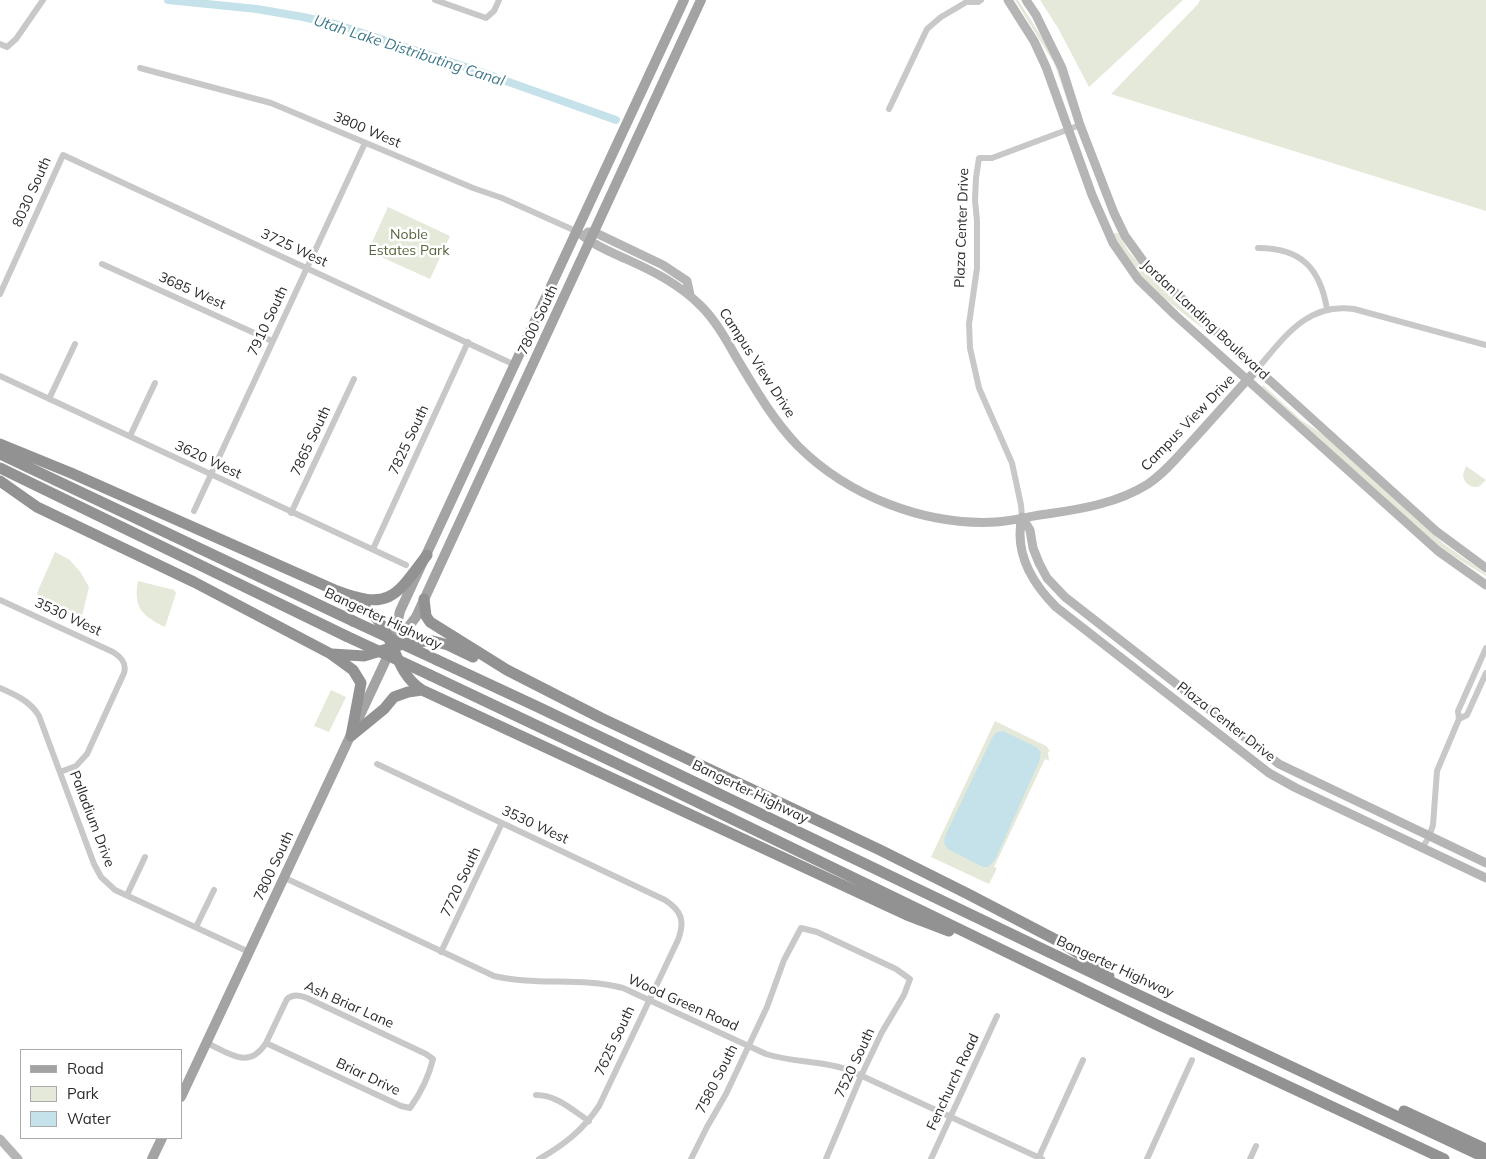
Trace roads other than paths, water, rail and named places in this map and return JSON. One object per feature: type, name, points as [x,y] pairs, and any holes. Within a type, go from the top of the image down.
[{"type":"highway","points":[[0,444],[71,473],[358,599],[377,600],[391,596],[401,590],[427,555]]},
{"type":"highway","name":"Bangerter Highway","points":[[0,454],[1486,1158]]},
{"type":"highway","points":[[0,468],[1175,1033],[1444,1159]]},
{"type":"highway","points":[[0,481],[37,507],[194,582],[331,654],[353,670],[360,683],[351,736]]},
{"type":"highway","points":[[337,591],[372,613],[381,623],[405,674],[422,690],[907,915],[1014,955]]},
{"type":"highway","points":[[424,600],[426,616],[430,622],[507,670]]},
{"type":"highway","points":[[331,654],[364,656],[410,642],[433,641],[448,645],[507,670],[617,726],[880,850],[968,894],[1062,943],[1089,960],[1128,990]]},
{"type":"highway","points":[[351,736],[384,710],[394,697],[422,690]]},
{"type":"highway","points":[[1342,1091],[1398,1109],[1486,1149]]},
{"type":"main road","name":"7800 South","points":[[182,1095],[392,647],[400,611],[578,232],[684,0]]},
{"type":"main road","name":"7800 South","points":[[392,647],[416,618],[701,0]]},
{"type":"main road","points":[[642,128],[639,121],[640,109],[655,79],[656,73],[652,70]]},
{"type":"main road","points":[[152,1159],[162,1139]]},
{"type":"street","points":[[0,44],[7,47],[16,39],[43,0]]},
{"type":"street","points":[[435,0],[486,18],[494,11],[499,0]]},
{"type":"street","points":[[889,109],[927,29],[941,17],[969,1],[978,2],[982,0]]},
{"type":"street","name":"Jordan Landing Boulevard","points":[[1008,0],[1034,40],[1046,67],[1104,226],[1138,279],[1175,315],[1438,551],[1486,585]]},
{"type":"street","name":"Jordan Landing Boulevard","points":[[1026,0],[1036,15],[1062,68],[1080,125],[1114,213],[1125,236],[1139,256],[1156,276],[1436,531],[1486,568]]},
{"type":"street","name":"3800 West","points":[[140,68],[271,103],[473,188],[502,198],[578,232]]},
{"type":"street","name":"Plaza Center Drive","points":[[1080,125],[992,158],[979,158],[976,178],[977,268],[969,324],[971,357],[985,404],[1012,463],[1021,505],[1022,517],[1019,531],[1026,564],[1038,587],[1056,607],[1269,773],[1296,788],[1486,878]]},
{"type":"street","name":"7910 South","points":[[194,511],[365,143]]},
{"type":"street","name":"3725 West","points":[[63,156],[515,365]]},
{"type":"street","name":"8030 South","points":[[0,294],[63,156]]},
{"type":"street","name":"Campus View Drive","points":[[578,232],[592,237],[652,271],[690,295],[704,308],[717,325],[763,401],[778,422],[803,451],[831,473],[880,500],[906,510],[956,520],[998,522],[1085,509],[1131,494],[1172,463],[1302,322],[1313,314],[1327,309],[1354,309],[1486,345]]},
{"type":"street","points":[[1258,248],[1285,250],[1304,262],[1313,271],[1319,282],[1327,309]]},
{"type":"street","name":"3685 West","points":[[102,264],[272,341]]},
{"type":"street","name":"7825 South","points":[[373,549],[468,342]]},
{"type":"street","points":[[49,400],[75,344]]},
{"type":"street","name":"3620 West","points":[[0,376],[406,565]]},
{"type":"street","name":"7865 South","points":[[291,512],[354,379]]},
{"type":"street","points":[[130,436],[155,383]]},
{"type":"street","name":"Plaza Center Drive","points":[[1022,517],[1030,530],[1038,563],[1047,578],[1065,597],[1279,764],[1486,864]]},
{"type":"street","name":"3530 West","points":[[0,600],[113,652],[123,661],[124,673],[87,754],[76,766],[60,772]]},
{"type":"street","points":[[1422,848],[1429,837],[1433,825],[1437,771],[1459,719],[1458,711],[1486,648]]},
{"type":"street","points":[[1459,719],[1467,715],[1486,673]]},
{"type":"street","name":"Palladium Drive","points":[[0,688],[24,700],[36,711],[42,722],[97,871],[110,886],[249,952]]},
{"type":"street","name":"3530 West","points":[[377,764],[665,900],[680,913]]},
{"type":"street","name":"7720 South","points":[[441,952],[502,823]]},
{"type":"street","points":[[126,895],[145,856]]},
{"type":"street","name":"Wood Green Road","points":[[283,877],[494,976],[512,980],[607,984],[622,988],[748,1046],[779,1058],[837,1066],[1039,1158]]},
{"type":"street","points":[[196,927],[214,890]]},
{"type":"street","name":"7625 South","points":[[540,1159],[575,1135],[589,1121],[605,1093],[681,931],[682,921],[680,913]]},
{"type":"street","name":"7520 South","points":[[801,928],[817,932],[896,969],[910,979],[904,995],[882,1032],[861,1076],[826,1159]]},
{"type":"street","name":"7580 South","points":[[691,1159],[726,1094],[766,1007],[784,960],[801,928]]},
{"type":"street","name":"Ash Briar Lane","points":[[207,1043],[244,1059],[256,1056],[266,1043],[285,1003],[290,997],[297,995],[307,998],[433,1059]]},
{"type":"street","name":"Fenchurch Road","points":[[931,1159],[997,1016]]},
{"type":"street","name":"Briar Drive","points":[[266,1043],[401,1106],[410,1108],[416,1100],[431,1068],[433,1059]]},
{"type":"street","points":[[1039,1158],[1083,1060]]},
{"type":"street","points":[[1147,1159],[1192,1060]]},
{"type":"street","points":[[536,1095],[557,1098],[589,1121]]},
{"type":"street","points":[[0,1139],[18,1159]]},
{"type":"street","points":[[1250,1159],[1256,1146]]},
{"type":"water","points":[[1003,731],[1036,747],[1041,752],[1039,762],[995,860],[988,867],[983,867],[948,849],[944,840],[992,738],[997,732]]},
{"type":"waterway","name":"Utah Lake Distributing Canal","points":[[168,0],[257,9],[335,24],[472,69],[616,120]]},
{"type":"park label","name":"Noble Estates Park","points":[[409,244]]}]
